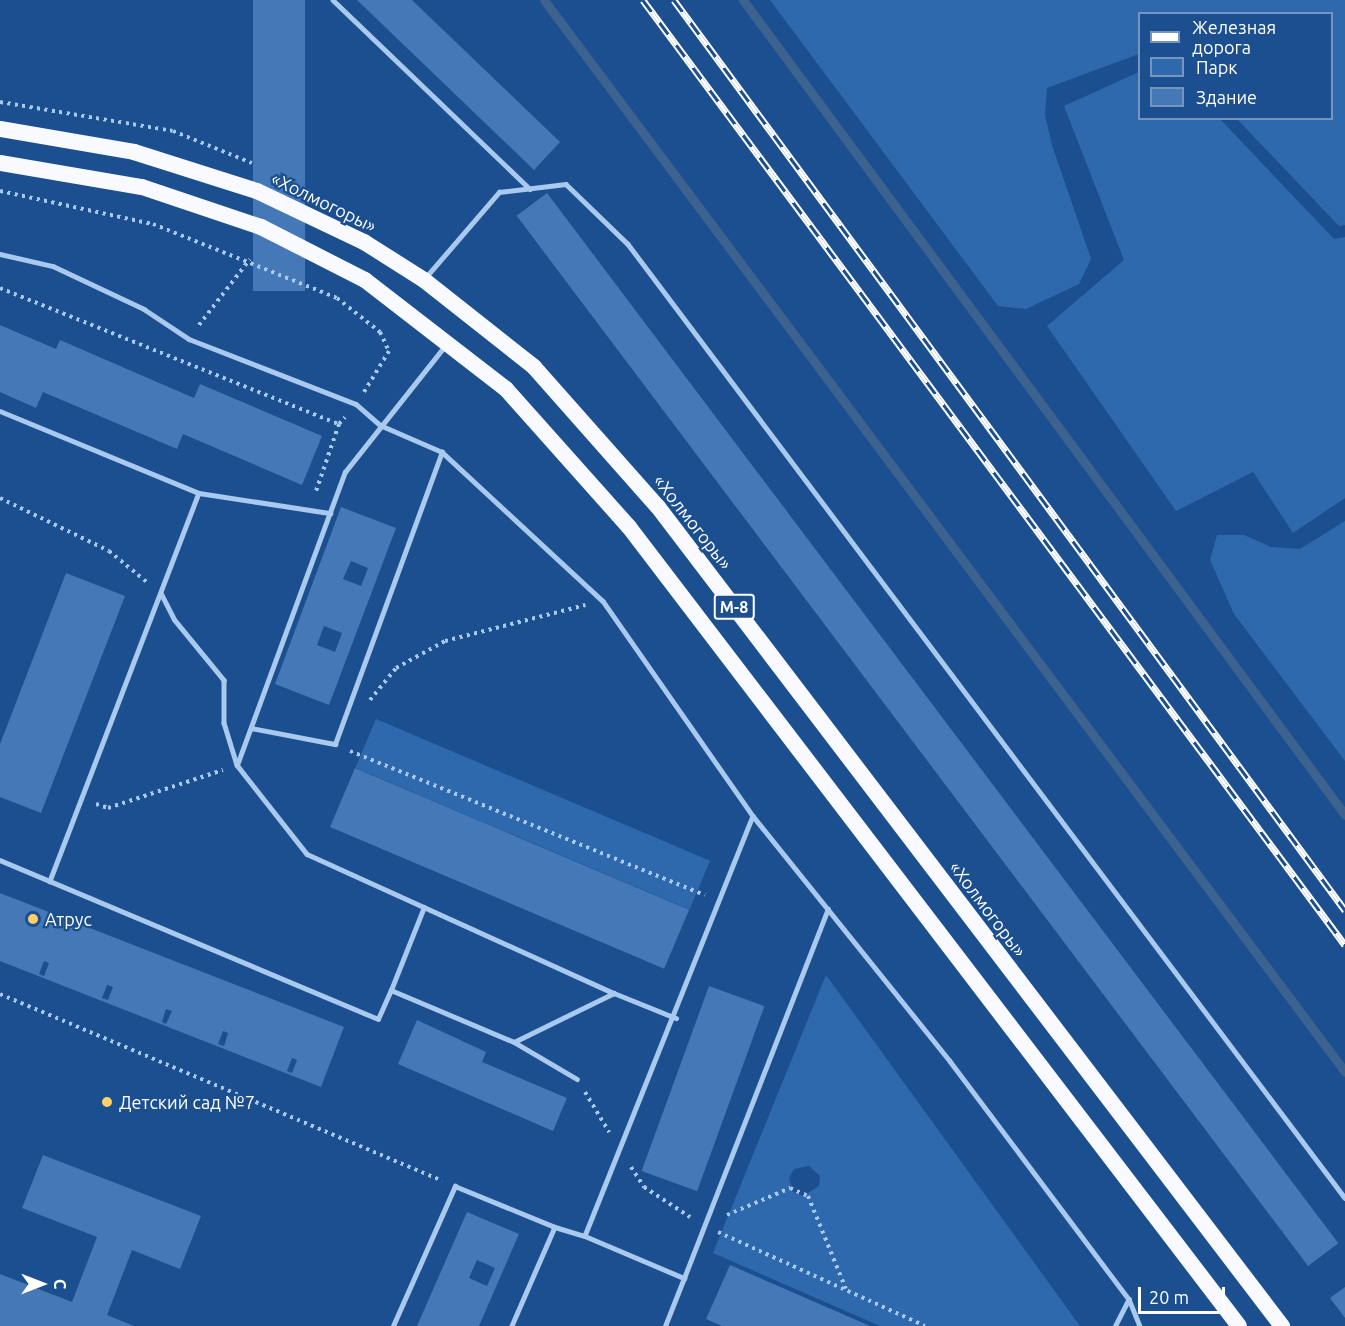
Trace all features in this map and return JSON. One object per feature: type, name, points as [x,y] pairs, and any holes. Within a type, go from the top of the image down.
[{"type":"highway","name":"«Холмогоры»","points":[[0,129],[134,152],[257,191],[364,242],[424,280],[534,367],[651,499],[1282,1326]]},
{"type":"highway","name":"М-8","points":[[0,163],[142,187],[261,227],[365,280],[450,340],[550,433],[629,527],[1239,1326]]},
{"type":"lane","points":[[333,0],[530,189]]},
{"type":"lane","points":[[424,280],[499,192],[566,184],[628,244],[1345,1198]]},
{"type":"lane","points":[[0,254],[53,266],[144,309],[189,339],[356,404],[380,425],[442,452],[603,601],[753,816],[828,909],[1129,1299],[1140,1326]]},
{"type":"lane","points":[[237,765],[345,472],[380,425],[450,340]]},
{"type":"lane","points":[[0,411],[199,492],[330,513]]},
{"type":"lane","points":[[250,728],[335,744],[442,452]]},
{"type":"lane","points":[[50,881],[199,492]]},
{"type":"lane","points":[[161,593],[174,619],[224,680],[224,723],[237,765],[307,854],[615,993],[676,1018]]},
{"type":"lane","points":[[585,1236],[676,1018],[753,816]]},
{"type":"lane","points":[[0,860],[378,1019],[424,907]]},
{"type":"lane","points":[[665,1326],[828,909]]},
{"type":"lane","points":[[391,990],[514,1042],[577,1079]]},
{"type":"lane","points":[[514,1042],[615,993]]},
{"type":"lane","points":[[393,1326],[455,1186],[555,1227],[585,1236],[684,1278]]},
{"type":"lane","points":[[512,1326],[555,1227]]},
{"type":"lane","points":[[1115,1326],[1129,1299]]},
{"type":"path","points":[[0,191],[153,224],[250,259],[337,298],[380,332],[389,351],[356,404]]},
{"type":"path","points":[[189,339],[250,259]]},
{"type":"path","points":[[0,288],[339,424],[310,510]]},
{"type":"path","points":[[0,498],[109,551],[161,593]]},
{"type":"path","points":[[362,710],[396,668],[445,641],[603,601]]},
{"type":"path","points":[[335,744],[720,901]]},
{"type":"path","points":[[82,798],[108,808],[237,765]]},
{"type":"path","points":[[0,994],[455,1186]]},
{"type":"path","points":[[577,1079],[644,1187],[704,1225],[925,1326]]},
{"type":"path","points":[[704,1225],[790,1188],[808,1196],[846,1290]]},
{"type":"green space","points":[[770,0],[1345,0],[1345,225],[1339,226],[1238,120],[1333,120],[1333,12],[1138,12],[1138,54],[1047,88],[1045,115],[1052,145],[1091,259],[1079,284],[1026,309],[998,306]]},
{"type":"green space","points":[[1138,72],[1138,120],[1221,120],[1334,239],[1345,237],[1345,498],[1293,533],[1253,472],[1176,511],[1047,326],[1124,260],[1064,106]]},
{"type":"green space","points":[[1345,521],[1345,761],[1234,614],[1210,560],[1217,535],[1244,535],[1271,547],[1300,549]]},
{"type":"green space","points":[[376,719],[710,861],[689,910],[355,768]]},
{"type":"green space","points":[[826,975],[1080,1326],[880,1326],[713,1253]],"holes":[[[809,1166],[820,1176],[819,1186],[803,1196],[793,1192],[789,1178],[794,1169]]]},
{"type":"building","points":[[253,0],[305,0],[305,291],[253,291]]},
{"type":"building","points":[[357,0],[412,0],[560,142],[534,170]]},
{"type":"building","points":[[547,193],[1338,1243],[1308,1266],[517,216]]},
{"type":"building","points":[[0,325],[56,349],[60,340],[194,398],[200,384],[322,436],[302,485],[183,434],[177,449],[43,392],[36,408],[0,392]]},
{"type":"building","points":[[341,507],[396,528],[329,705],[275,684]],"holes":[[[351,561],[368,568],[361,586],[343,579]],[[324,626],[342,633],[335,652],[317,645]]]},
{"type":"building","points":[[66,573],[125,596],[41,813],[0,797],[0,744]]},
{"type":"building","points":[[355,768],[689,910],[664,969],[330,827]]},
{"type":"building","points":[[0,893],[344,1027],[321,1087],[0,961]],"holes":[[[44,961],[49,963],[44,976],[39,974]],[[107,985],[113,987],[108,1000],[102,998]],[[166,1009],[172,1011],[166,1024],[162,1022]],[[223,1031],[228,1033],[224,1046],[218,1044]],[[292,1058],[297,1060],[292,1073],[287,1071]]]},
{"type":"building","points":[[709,986],[764,1006],[697,1191],[642,1171]]},
{"type":"building","points":[[417,1020],[486,1052],[482,1062],[567,1098],[553,1131],[398,1064]]},
{"type":"building","points":[[43,1155],[201,1216],[180,1269],[132,1250],[107,1315],[134,1326],[0,1326],[0,1274],[72,1302],[97,1237],[22,1208]]},
{"type":"building","points":[[467,1212],[519,1234],[479,1326],[417,1326]],"holes":[[[477,1260],[495,1268],[487,1286],[469,1278]]]},
{"type":"building","points":[[730,1265],[870,1326],[722,1326],[706,1319]]},
{"type":"building","points":[[1345,1287],[1345,1318],[1330,1298]]},
{"type":"waterway","points":[[544,0],[1345,1072]]},
{"type":"waterway","points":[[743,0],[1345,815]]},
{"type":"railway","points":[[643,0],[1345,945]]},
{"type":"railway","points":[[674,0],[1345,910]]},
{"type":"place","name":"Атрус","points":[[33,919]]},
{"type":"place","name":"Детский сад №7","points":[[107,1102]]}]
